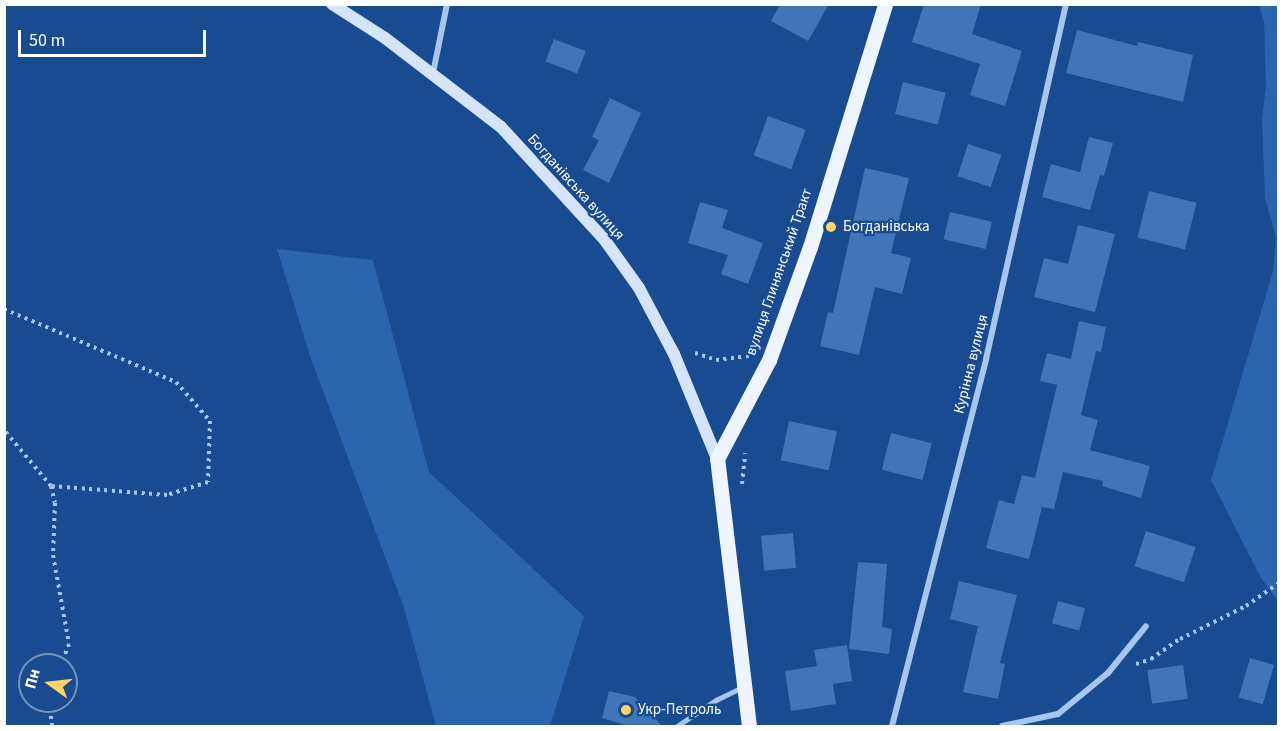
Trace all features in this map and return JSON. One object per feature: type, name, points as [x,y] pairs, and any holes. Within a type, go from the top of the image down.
[{"type":"main road","name":"Богданівська вулиця","points":[[332,4],[385,38],[501,127],[572,201],[623,263],[674,354],[717,459]]},
{"type":"main road","name":"вулиця Глинянський Тракт","points":[[717,459],[769,360],[810,247],[885,4]]},
{"type":"main road","points":[[717,459],[732,564],[749,726]]},
{"type":"street","points":[[433,73],[447,4]]},
{"type":"street","name":"Курінна вулиця","points":[[892,726],[986,358],[1066,4]]},
{"type":"street","points":[[1002,726],[1058,714],[1108,673],[1146,626]]},
{"type":"lane","points":[[677,726],[716,700],[744,686]]},
{"type":"path","points":[[4,309],[176,382],[210,421],[208,482],[167,495],[51,486]]},
{"type":"path","points":[[4,430],[51,486],[55,503],[53,555],[69,644],[66,653]]},
{"type":"path","points":[[1108,673],[1151,659],[1180,639],[1246,606],[1278,584]]},
{"type":"shaded area","points":[[1259,5],[1278,5],[1278,601],[1261,578],[1211,480],[1273,271],[1276,237],[1265,198],[1262,119],[1266,85],[1264,22]]},
{"type":"shaded area","points":[[277,249],[373,260],[429,472],[584,616],[550,726],[436,726],[404,608],[310,356]]},
{"type":"building","points":[[780,4],[829,4],[808,41],[771,21]]},
{"type":"building","points":[[924,4],[981,4],[972,34],[1022,51],[1005,106],[970,95],[980,64],[912,42]]},
{"type":"building","points":[[1077,30],[1137,46],[1138,42],[1193,55],[1183,102],[1066,73]]},
{"type":"building","points":[[554,39],[586,51],[577,74],[545,61]]},
{"type":"building","points":[[903,82],[946,93],[938,125],[895,114]]},
{"type":"building","points":[[610,98],[641,113],[609,183],[583,170],[599,140],[592,137]]},
{"type":"building","points":[[768,116],[806,130],[791,169],[754,155]]},
{"type":"building","points":[[1089,137],[1113,143],[1104,176],[1100,175],[1090,210],[1042,197],[1051,164],[1080,172]]},
{"type":"building","points":[[968,144],[1001,155],[991,187],[957,176]]},
{"type":"building","points":[[865,168],[909,178],[891,253],[911,258],[902,294],[875,287],[859,355],[820,346],[828,312],[833,313]]},
{"type":"building","points":[[1149,191],[1197,203],[1185,249],[1137,238]]},
{"type":"building","points":[[700,202],[728,210],[722,228],[763,243],[748,284],[721,274],[728,255],[688,243]]},
{"type":"building","points":[[950,212],[992,222],[986,249],[944,239]]},
{"type":"building","points":[[1078,225],[1115,234],[1095,312],[1034,297],[1044,258],[1068,264]]},
{"type":"building","points":[[1079,321],[1106,327],[1101,352],[1096,351],[1081,415],[1098,420],[1090,450],[1150,466],[1141,498],[1102,486],[1103,481],[1063,472],[1054,509],[1042,507],[1029,559],[986,548],[999,500],[1014,504],[1022,475],[1035,478],[1057,385],[1040,381],[1047,353],[1071,359]]},
{"type":"building","points":[[789,421],[837,431],[829,470],[781,460]]},
{"type":"building","points":[[891,433],[932,443],[923,480],[882,470]]},
{"type":"building","points":[[1146,531],[1195,547],[1184,582],[1135,566]]},
{"type":"building","points":[[793,533],[796,568],[764,571],[761,536]]},
{"type":"building","points":[[858,562],[887,564],[882,627],[892,629],[889,654],[849,649]]},
{"type":"building","points":[[959,581],[1017,595],[1000,663],[1005,664],[998,699],[963,692],[978,626],[950,619]]},
{"type":"building","points":[[1058,601],[1085,608],[1079,630],[1052,623]]},
{"type":"building","points":[[847,645],[852,681],[833,684],[836,704],[791,711],[785,671],[817,666],[814,650]]},
{"type":"building","points":[[1250,658],[1274,665],[1263,704],[1239,697]]},
{"type":"building","points":[[1183,665],[1188,699],[1152,704],[1147,670]]},
{"type":"building","points":[[609,691],[635,697],[662,726],[628,726],[602,718]]},
{"type":"place","name":"Богданівська","points":[[831,227]]},
{"type":"place","name":"Укр-Петроль","points":[[626,710]]}]
